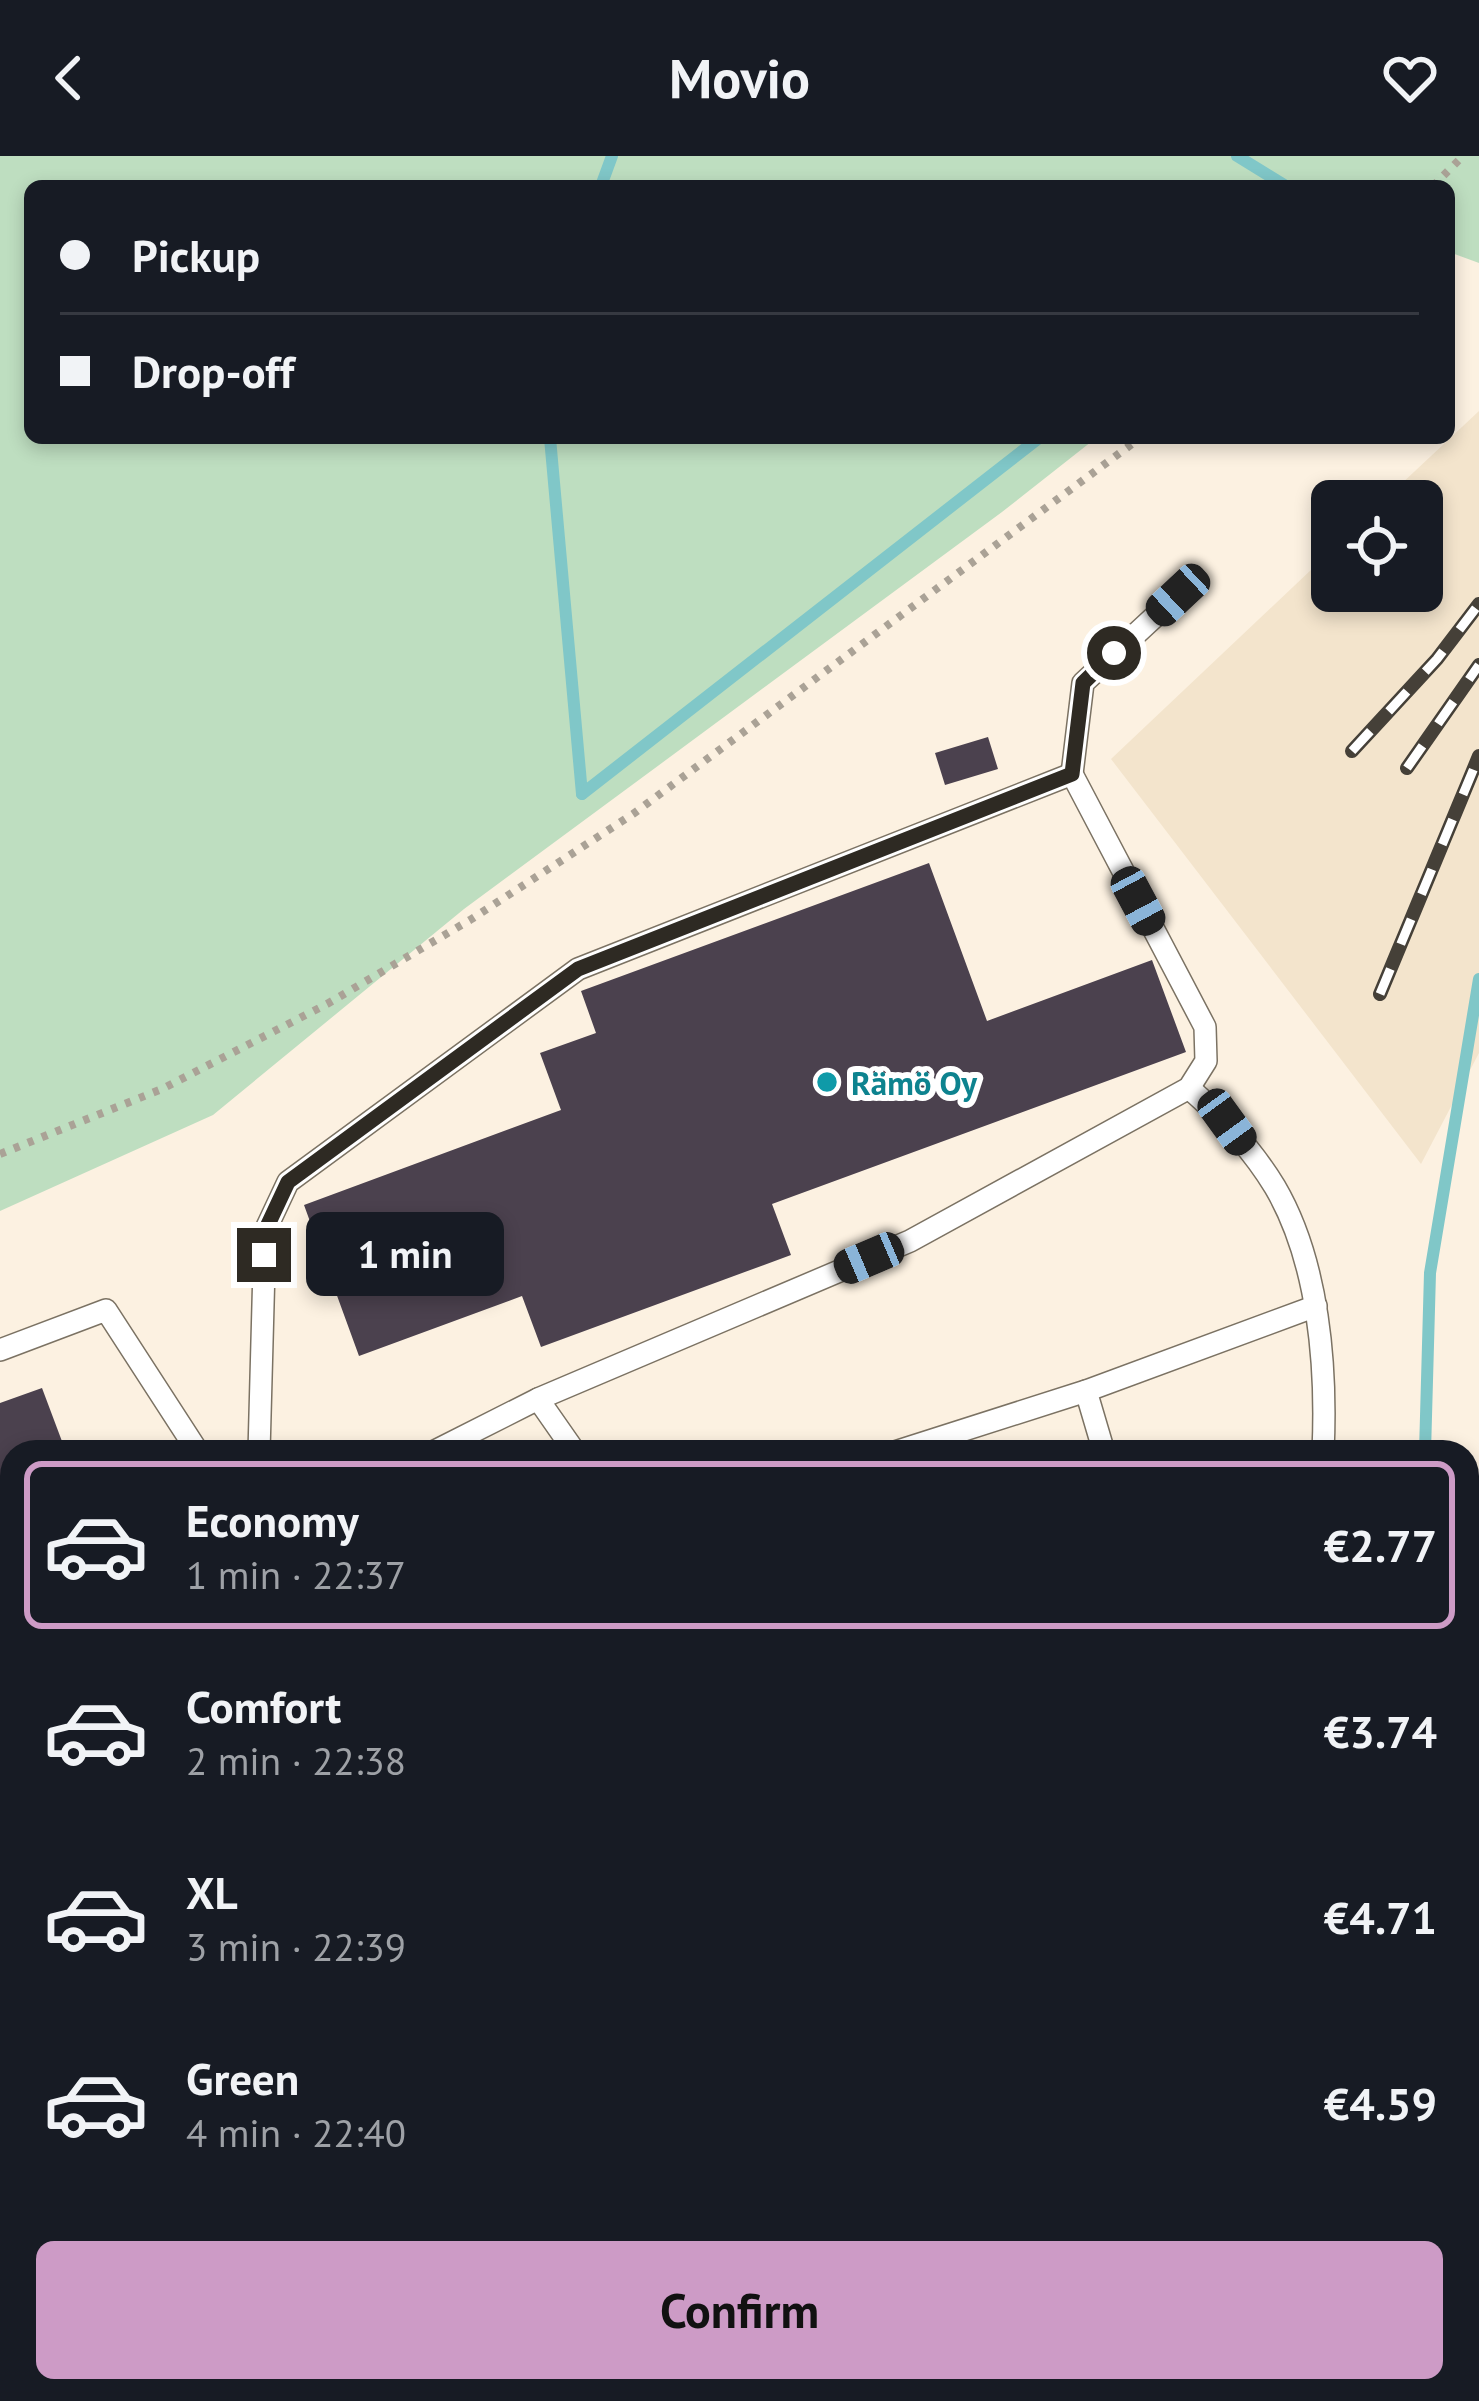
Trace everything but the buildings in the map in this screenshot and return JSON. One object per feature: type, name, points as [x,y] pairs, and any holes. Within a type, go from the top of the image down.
[{"type":"lane","points":[[457,1440],[538,1399],[910,1241],[1190,1088],[1206,1061],[1204,1027],[1072,774],[1083,683],[1178,595]]},
{"type":"lane","points":[[259,1440],[265,1231],[288,1182],[578,969],[1072,774]]},
{"type":"lane","points":[[1190,1088],[1227,1122],[1276,1189],[1298,1244],[1316,1306],[1322,1440]]},
{"type":"lane","points":[[933,1440],[1086,1391],[1316,1306]]},
{"type":"lane","points":[[0,1350],[106,1310],[190,1440]]},
{"type":"lane","points":[[1086,1391],[1100,1440]]},
{"type":"lane","points":[[538,1399],[567,1440]]},
{"type":"path","points":[[1439,180],[1462,156]]},
{"type":"path","points":[[0,1154],[162,1089],[327,1004],[470,920],[633,814],[1132,444]]},
{"type":"shaded area","points":[[1479,411],[1479,1053],[1421,1164],[1111,759],[1311,570],[1311,612],[1443,612],[1443,480],[1405,480],[1444,444],[1455,444],[1455,434]]},
{"type":"green space","points":[[0,156],[1479,156],[1479,263],[1455,254],[1455,180],[24,180],[24,444],[1088,444],[464,909],[213,1115],[0,1211]]},
{"type":"waterway","points":[[603,180],[612,156]]},
{"type":"waterway","points":[[1237,156],[1276,180]]},
{"type":"waterway","points":[[551,444],[582,794]]},
{"type":"waterway","points":[[582,794],[1031,444]]},
{"type":"waterway","points":[[1425,1440],[1430,1273],[1479,979]]},
{"type":"railway","points":[[1352,751],[1437,659],[1479,604]]},
{"type":"railway","points":[[1407,768],[1479,665]]},
{"type":"railway","points":[[1380,994],[1479,756]]},
{"type":"place","name":"Rämö Oy","points":[[827,1082]]},
{"type":"route","points":[[264,1255],[265,1231],[288,1182],[578,969],[1072,774],[1083,683],[1114,653]]}]
